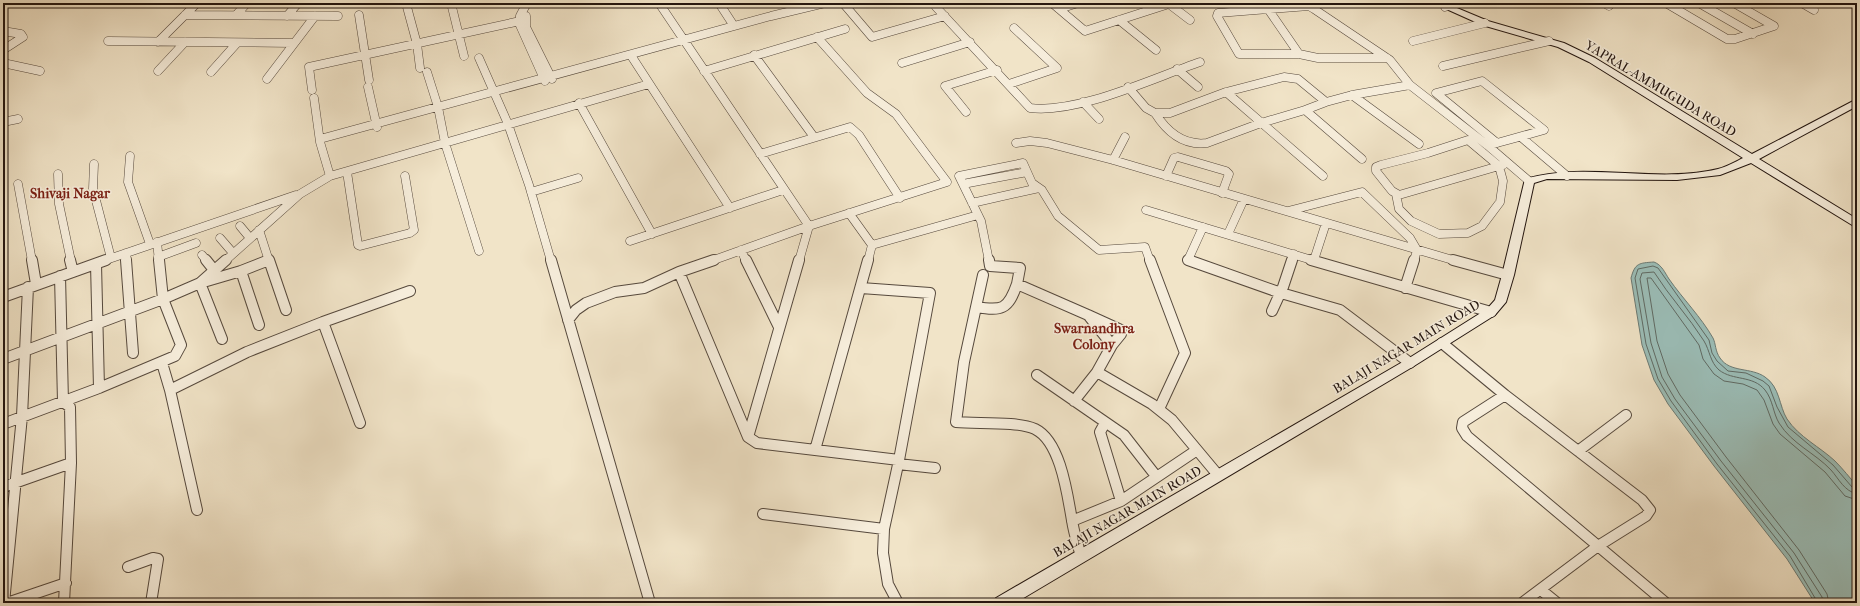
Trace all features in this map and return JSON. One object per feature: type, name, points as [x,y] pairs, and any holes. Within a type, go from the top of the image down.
[{"type":"street","points":[[158,42],[197,3]]},
{"type":"street","points":[[236,15],[247,3]]},
{"type":"street","points":[[287,16],[298,3]]},
{"type":"street","points":[[452,3],[464,56]]},
{"type":"street","points":[[527,3],[522,23],[547,78]]},
{"type":"street","points":[[522,23],[532,3]]},
{"type":"street","points":[[659,3],[683,42],[809,226]]},
{"type":"street","points":[[719,3],[734,26]]},
{"type":"street","points":[[798,3],[803,9]]},
{"type":"street","points":[[843,3],[872,37],[945,16]]},
{"type":"street","points":[[1052,3],[1078,27],[1085,31],[1170,3],[1190,20]]},
{"type":"street","points":[[1059,9],[1078,3]]},
{"type":"street","points":[[1231,3],[1241,11]]},
{"type":"street","points":[[1441,5],[1460,3]]},
{"type":"street","points":[[1666,3],[1725,38],[1735,39],[1774,26],[1734,3]]},
{"type":"street","points":[[1699,3],[1753,34]]},
{"type":"street","points":[[1802,3],[1814,10]]},
{"type":"street","points":[[547,78],[632,57],[734,26],[822,4]]},
{"type":"street","name":"YAPRAL-AMMUGUDA ROAD","points":[[1441,5],[1485,23],[1549,41],[1592,60],[1753,158],[1857,224]]},
{"type":"street","points":[[1387,58],[1318,58],[1299,54],[1240,54],[1217,16],[1218,13],[1309,6],[1387,58],[1410,85],[1487,145],[1529,181],[1547,176],[1677,178],[1720,172],[1753,158],[1857,102]]},
{"type":"street","points":[[407,7],[423,70],[438,109],[445,143],[479,251]]},
{"type":"street","points":[[936,7],[997,70],[1030,108],[1037,110],[1048,110],[1083,102],[1200,62]]},
{"type":"street","points":[[1268,9],[1299,54]]},
{"type":"street","points":[[185,15],[338,16]]},
{"type":"street","points":[[359,15],[368,84],[376,125]]},
{"type":"street","points":[[320,140],[547,78],[774,19],[780,15]]},
{"type":"street","points":[[267,79],[315,16]]},
{"type":"street","points":[[1118,20],[1156,50]]},
{"type":"street","points":[[312,90],[309,67],[522,23]]},
{"type":"street","points":[[1413,41],[1485,23]]},
{"type":"street","points":[[704,71],[754,54],[845,28]]},
{"type":"street","points":[[1009,84],[1057,68],[1014,28]]},
{"type":"street","points":[[3,31],[21,34],[23,37],[3,50]]},
{"type":"street","points":[[568,320],[576,310],[586,303],[615,292],[644,288],[679,272],[809,226],[947,182],[896,114],[867,93],[817,37]]},
{"type":"street","points":[[108,41],[293,43]]},
{"type":"street","points":[[1443,66],[1549,41]]},
{"type":"street","points":[[158,71],[185,42]]},
{"type":"street","points":[[902,63],[970,42]]},
{"type":"street","points":[[211,72],[237,43]]},
{"type":"street","points":[[754,54],[814,137]]},
{"type":"street","points":[[632,57],[730,208]]},
{"type":"street","points":[[479,58],[508,124],[531,192],[650,603]]},
{"type":"street","points":[[3,63],[40,71]]},
{"type":"street","points":[[1177,69],[1198,86]]},
{"type":"street","points":[[966,112],[945,86],[997,70]]},
{"type":"street","points":[[1128,87],[1146,108],[1155,113],[1170,113],[1226,92],[1291,77],[1298,78],[1326,102]]},
{"type":"street","points":[[1487,145],[1497,143],[1521,137],[1544,130],[1482,81],[1436,93],[1497,143]]},
{"type":"street","points":[[3,359],[97,322],[163,299],[198,280],[214,270],[300,194],[330,176],[649,84]]},
{"type":"street","points":[[1155,113],[1163,126],[1177,138],[1198,144],[1207,143],[1261,123],[1326,102],[1352,95],[1410,85]]},
{"type":"street","points":[[1226,92],[1323,176]]},
{"type":"street","points":[[1352,95],[1419,144]]},
{"type":"street","points":[[314,98],[320,140],[330,176]]},
{"type":"street","points":[[1083,102],[1100,119]]},
{"type":"street","points":[[579,103],[652,234]]},
{"type":"street","points":[[1305,110],[1362,159]]},
{"type":"street","points":[[3,122],[18,119]]},
{"type":"street","points":[[760,154],[846,127],[854,128],[900,198]]},
{"type":"street","points":[[1521,137],[1567,176]]},
{"type":"street","points":[[1113,160],[1125,138]]},
{"type":"street","points":[[1468,140],[1499,166],[1503,181],[1500,202],[1482,226],[1468,233],[1439,234],[1411,221],[1399,209],[1396,194],[1376,171],[1376,167],[1468,140]]},
{"type":"street","points":[[1016,143],[1030,141],[1047,143],[1113,160],[1244,200],[1508,275]]},
{"type":"street","points":[[3,424],[162,363],[175,356],[181,345],[163,299],[158,257],[128,182],[130,156]]},
{"type":"street","points":[[1166,176],[1174,158],[1178,157],[1226,171],[1229,174],[1222,193]]},
{"type":"street","points":[[976,307],[999,311],[1005,308],[1012,301],[1020,268],[990,266],[982,221],[959,176],[1022,163],[1032,183],[1040,188],[1050,201],[1058,216],[1099,250],[1145,247],[1185,353],[1159,409]]},
{"type":"street","points":[[94,164],[93,189],[111,258]]},
{"type":"street","points":[[1396,194],[1403,195],[1508,164]]},
{"type":"street","points":[[347,172],[358,245],[360,246],[410,233],[414,230],[405,176]]},
{"type":"street","points":[[58,174],[59,204],[73,272]]},
{"type":"street","points":[[531,192],[578,178]]},
{"type":"street","name":"BALAJI NAGAR MAIN ROAD","points":[[1001,603],[1410,363],[1491,312],[1500,302],[1508,275],[1529,181]]},
{"type":"street","points":[[18,184],[32,286],[25,350],[22,416],[5,603],[66,583]]},
{"type":"street","points":[[972,203],[1040,188]]},
{"type":"street","points":[[630,241],[783,190]]},
{"type":"street","points":[[1287,212],[1362,192],[1410,238],[1418,250]]},
{"type":"street","points":[[3,297],[153,243],[300,194]]},
{"type":"street","points":[[1228,234],[1244,200]]},
{"type":"street","points":[[1146,210],[1405,288],[1491,312]]},
{"type":"street","points":[[849,213],[872,245]]},
{"type":"street","points":[[872,245],[978,215]]},
{"type":"street","points":[[1314,260],[1326,223]]},
{"type":"street","points":[[240,226],[250,238]]},
{"type":"street","points":[[748,437],[809,226]]},
{"type":"street","points":[[1204,227],[1188,260],[1281,293],[1340,310],[1410,363]]},
{"type":"street","points":[[259,230],[286,310]]},
{"type":"street","points":[[220,238],[233,253]]},
{"type":"street","points":[[158,257],[196,243]]},
{"type":"street","points":[[815,450],[872,245]]},
{"type":"street","points":[[741,250],[779,327]]},
{"type":"street","points":[[1405,288],[1418,250]]},
{"type":"street","points":[[126,253],[133,353]]},
{"type":"street","points":[[1272,311],[1281,293],[1294,254]]},
{"type":"street","points":[[202,255],[214,270]]},
{"type":"street","points":[[198,280],[241,271],[269,260]]},
{"type":"street","points":[[96,264],[99,388]]},
{"type":"street","points":[[241,271],[259,325]]},
{"type":"street","points":[[679,272],[748,437],[757,443],[935,468]]},
{"type":"street","points":[[983,275],[964,362],[956,422],[1036,430],[1049,441],[1057,456],[1081,556]]},
{"type":"street","points":[[60,276],[63,402]]},
{"type":"street","points":[[198,280],[222,339]]},
{"type":"street","points":[[1017,284],[1121,330],[1121,334],[1112,345],[1097,372],[1074,401]]},
{"type":"street","points":[[861,288],[930,293],[899,462],[884,529],[883,553],[888,584],[898,603]]},
{"type":"street","points":[[170,390],[247,352],[410,290]]},
{"type":"street","points":[[1088,315],[1112,345]]},
{"type":"street","points":[[323,322],[360,423]]},
{"type":"street","points":[[1442,343],[1505,395],[1642,500],[1650,510],[1646,516],[1598,546],[1522,603]]},
{"type":"street","points":[[162,363],[170,390],[197,510]]},
{"type":"street","points":[[1097,372],[1159,409],[1172,420],[1218,475]]},
{"type":"street","points":[[1037,375],[1124,435],[1156,476]]},
{"type":"street","points":[[1505,395],[1463,422],[1462,428],[1467,436],[1666,603]]},
{"type":"street","points":[[63,402],[70,407],[71,463],[64,603]]},
{"type":"street","points":[[1578,451],[1626,415]]},
{"type":"street","points":[[1105,423],[1100,432],[1122,501]]},
{"type":"street","points":[[1072,521],[1122,501],[1156,476],[1197,450]]},
{"type":"street","points":[[3,486],[71,463]]},
{"type":"street","points":[[763,514],[884,529]]},
{"type":"street","points":[[128,567],[153,558],[158,559],[151,603]]},
{"type":"street","points":[[1541,590],[1557,603]]},
{"type":"water","points":[[1654,262],[1661,267],[1703,323],[1713,338],[1718,355],[1724,363],[1735,368],[1759,374],[1770,381],[1774,386],[1787,419],[1797,431],[1835,461],[1857,486],[1857,603],[1815,603],[1787,559],[1714,466],[1668,404],[1654,380],[1642,345],[1631,278],[1634,269],[1638,265]]},
{"type":"district","name":"Shivaji Nagar","points":[[70,193]]},
{"type":"district","name":"Swarnandhra Colony","points":[[1094,336]]}]
